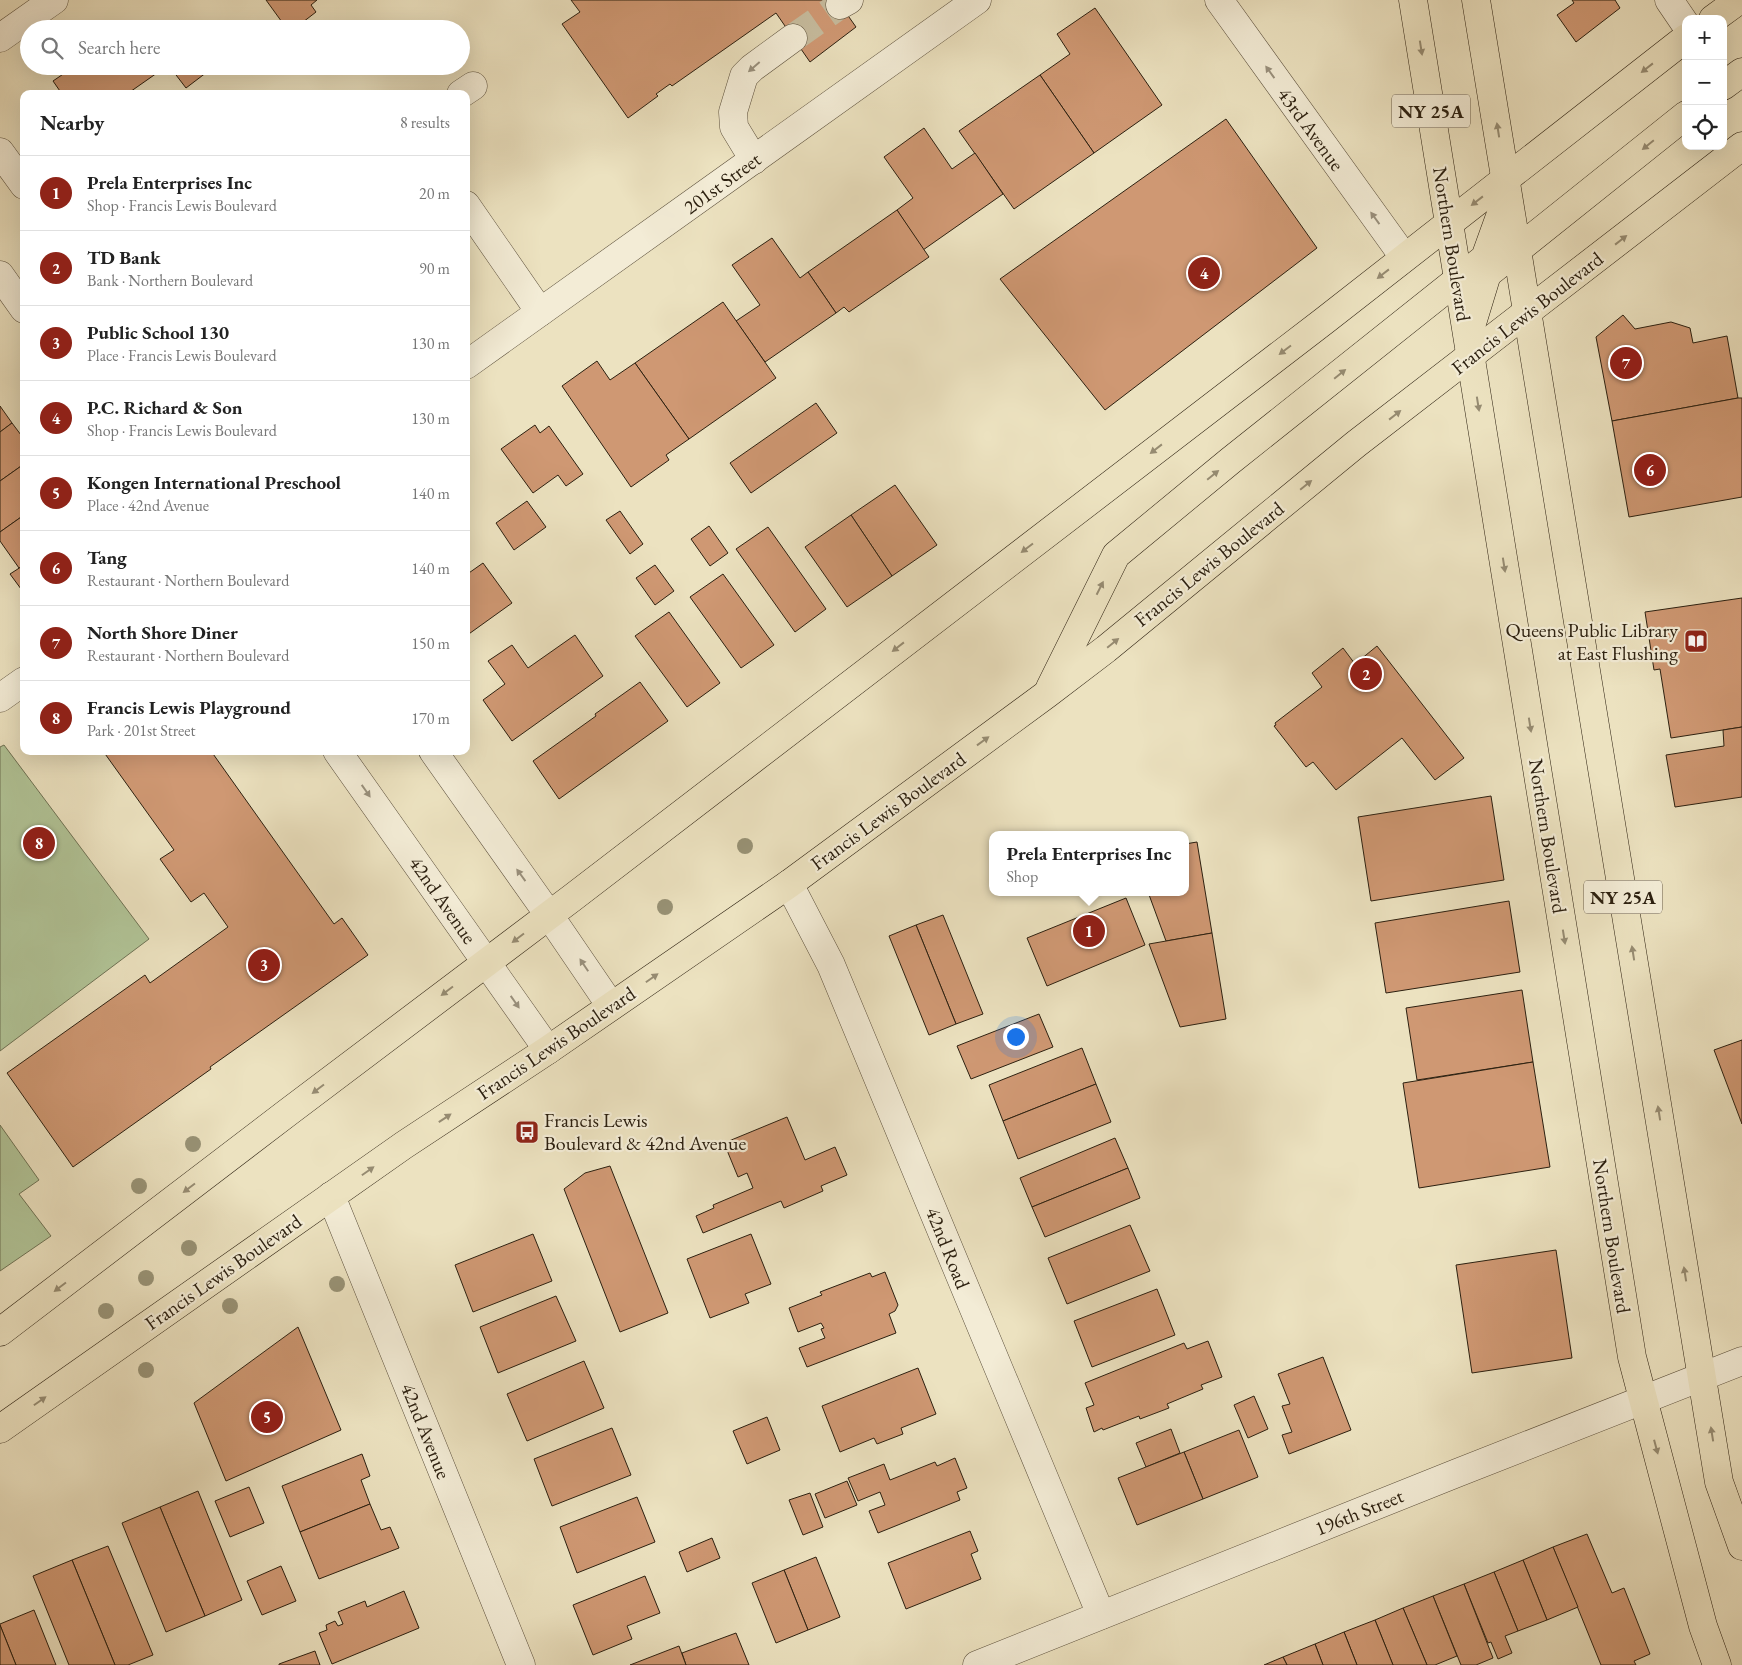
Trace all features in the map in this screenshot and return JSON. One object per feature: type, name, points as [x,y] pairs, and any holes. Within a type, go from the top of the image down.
[{"type":"main road","name":"Northern Boulevard","points":[[1413,0],[1632,1357],[1703,1626],[1718,1665]]},
{"type":"main road","name":"NY 25A","points":[[1476,0],[1719,1482],[1742,1546]]},
{"type":"main road","points":[[1719,15],[1740,0]]},
{"type":"main road","points":[[0,1332],[549,915],[1324,321],[1404,257],[1449,223],[1507,186],[1682,41]]},
{"type":"main road","points":[[1727,83],[1742,72]]},
{"type":"main road","points":[[1469,347],[1487,274],[1682,118]]},
{"type":"main road","name":"Francis Lewis Boulevard","points":[[0,1429],[404,1145],[548,1050],[789,884],[1047,694],[1106,649],[1356,444],[1469,347],[1527,312],[1742,146]]},
{"type":"main road","points":[[1047,694],[1116,554],[1237,455],[1485,258],[1507,186]]},
{"type":"street","points":[[26,20],[54,0]]},
{"type":"street","name":"43rd Avenue","points":[[1219,0],[1404,257]]},
{"type":"street","points":[[1669,0],[1682,19]]},
{"type":"street","name":"201st Street","points":[[470,362],[754,160],[969,2]]},
{"type":"street","points":[[0,38],[20,24]]},
{"type":"street","points":[[754,160],[734,127],[733,112],[744,76],[793,38]]},
{"type":"street","points":[[0,152],[20,180]]},
{"type":"street","points":[[470,211],[540,312]]},
{"type":"street","points":[[0,275],[20,303]]},
{"type":"street","points":[[0,698],[20,684]]},
{"type":"street","name":"42nd Avenue","points":[[341,755],[548,1050]]},
{"type":"street","points":[[435,755],[612,1006]]},
{"type":"street","name":"42nd Road","points":[[789,884],[831,965],[1101,1615]]},
{"type":"street","name":"42nd Avenue","points":[[331,1196],[521,1665]]},
{"type":"street","name":"196th Street","points":[[977,1665],[1742,1361]]},
{"type":"green space","points":[[4,745],[149,939],[0,1051],[0,747]]},
{"type":"green space","points":[[0,1125],[39,1180],[19,1194],[51,1236],[0,1271]]},
{"type":"building","points":[[266,0],[317,0],[311,5],[316,12],[306,20],[280,20]]},
{"type":"building","points":[[571,0],[837,0],[856,27],[810,62],[776,13],[672,86],[670,84],[656,94],[658,96],[628,118],[562,24],[580,12]]},
{"type":"building","points":[[1572,0],[1615,0],[1620,8],[1576,42],[1557,15],[1574,3]]},
{"type":"building","points":[[1095,8],[1162,105],[1094,153],[1040,75],[1070,54],[1057,34]]},
{"type":"building","points":[[62,75],[154,75],[133,90],[59,90],[53,81]]},
{"type":"building","points":[[176,75],[203,75],[186,88]]},
{"type":"building","points":[[1040,75],[1094,153],[1014,209],[959,131]]},
{"type":"building","points":[[1226,119],[1317,248],[1105,410],[1000,279]]},
{"type":"building","points":[[924,128],[952,169],[975,153],[1003,194],[923,250],[897,210],[913,198],[884,157]]},
{"type":"building","points":[[897,210],[929,257],[849,312],[844,307],[836,313],[808,272]]},
{"type":"building","points":[[772,238],[800,278],[808,272],[836,313],[765,362],[736,321],[760,305],[732,265]]},
{"type":"building","points":[[723,302],[776,378],[689,439],[635,363]]},
{"type":"building","points":[[1623,315],[1635,329],[1671,322],[1690,328],[1693,343],[1727,336],[1738,398],[1612,421],[1596,337]]},
{"type":"building","points":[[597,361],[610,380],[635,363],[689,439],[666,455],[669,460],[631,487],[562,386]]},
{"type":"building","points":[[1742,398],[1742,497],[1629,517],[1612,421]]},
{"type":"building","points":[[816,403],[837,433],[751,493],[730,463]]},
{"type":"building","points":[[0,406],[12,423],[0,432]]},
{"type":"building","points":[[12,423],[20,434],[20,467],[0,481],[0,432]]},
{"type":"building","points":[[535,425],[540,433],[549,426],[583,474],[566,486],[558,475],[533,493],[501,449]]},
{"type":"building","points":[[20,467],[20,518],[0,532],[0,481]]},
{"type":"building","points":[[895,485],[937,545],[892,576],[851,515]]},
{"type":"building","points":[[527,501],[546,527],[514,550],[496,523]]},
{"type":"building","points":[[620,511],[643,544],[630,554],[606,520]]},
{"type":"building","points":[[851,515],[892,576],[847,607],[805,547]]},
{"type":"building","points":[[20,518],[19,568],[0,541],[0,532]]},
{"type":"building","points":[[709,526],[728,553],[710,566],[691,539]]},
{"type":"building","points":[[768,527],[826,609],[795,632],[736,549]]},
{"type":"building","points":[[483,563],[512,603],[470,633],[470,572]]},
{"type":"building","points":[[655,565],[674,591],[655,605],[636,578]]},
{"type":"building","points":[[20,568],[20,588],[10,574]]},
{"type":"building","points":[[723,574],[774,645],[741,668],[690,597]]},
{"type":"building","name":"Queens Public Library at East Flushing","points":[[1742,598],[1742,727],[1671,738],[1660,669],[1654,670],[1645,612]]},
{"type":"building","points":[[669,612],[720,683],[687,707],[635,636]]},
{"type":"building","points":[[575,635],[603,676],[512,741],[483,700],[505,684],[488,661],[512,645],[528,668]]},
{"type":"building","points":[[1377,646],[1464,758],[1435,780],[1402,738],[1336,790],[1313,762],[1306,767],[1274,726],[1276,725],[1275,723],[1322,687],[1312,673],[1343,648],[1355,664]]},
{"type":"building","points":[[640,682],[668,721],[559,799],[533,761]]},
{"type":"building","points":[[1742,727],[1742,797],[1675,807],[1666,755],[1724,746],[1723,730]]},
{"type":"building","points":[[106,755],[214,755],[334,924],[342,918],[368,955],[73,1167],[7,1073],[145,975],[150,983],[228,927],[204,893],[191,902],[160,859],[174,850]]},
{"type":"building","points":[[1491,796],[1504,880],[1371,901],[1358,817]]},
{"type":"building","points":[[1197,842],[1212,933],[1166,941],[1149,896],[1189,896],[1189,843]]},
{"type":"building","points":[[1126,898],[1145,945],[1047,986],[1027,938]]},
{"type":"building","points":[[1509,901],[1520,972],[1386,993],[1375,923]]},
{"type":"building","points":[[943,915],[983,1014],[956,1024],[916,925]]},
{"type":"building","points":[[916,925],[956,1024],[929,1035],[889,936]]},
{"type":"building","points":[[1212,933],[1226,1019],[1180,1027],[1149,944]]},
{"type":"building","points":[[1522,990],[1533,1062],[1417,1080],[1406,1008]]},
{"type":"building","points":[[1039,1014],[1053,1047],[971,1079],[957,1046]]},
{"type":"building","points":[[1742,1040],[1742,1124],[1714,1050]]},
{"type":"building","points":[[1082,1048],[1096,1084],[1003,1121],[989,1085]]},
{"type":"building","points":[[1533,1062],[1550,1167],[1419,1188],[1403,1083]]},
{"type":"building","points":[[1096,1084],[1111,1122],[1018,1159],[1003,1121]]},
{"type":"building","points":[[787,1117],[805,1160],[835,1147],[847,1175],[821,1186],[823,1191],[784,1208],[781,1201],[703,1233],[696,1216],[714,1208],[713,1205],[753,1188],[747,1173],[738,1177],[724,1143]]},
{"type":"building","points":[[1115,1138],[1128,1168],[1032,1207],[1020,1178]]},
{"type":"building","points":[[610,1166],[668,1313],[620,1332],[564,1189],[585,1173]]},
{"type":"building","points":[[1128,1168],[1140,1198],[1045,1237],[1032,1207]]},
{"type":"building","points":[[1130,1225],[1150,1271],[1067,1304],[1048,1258]]},
{"type":"building","points":[[533,1234],[552,1281],[473,1312],[455,1265]]},
{"type":"building","points":[[751,1234],[771,1284],[745,1294],[749,1303],[710,1318],[687,1259]]},
{"type":"building","points":[[1556,1250],[1572,1358],[1472,1373],[1456,1265]]},
{"type":"building","points":[[885,1272],[898,1305],[895,1311],[889,1314],[896,1333],[807,1367],[799,1348],[825,1338],[821,1329],[824,1328],[821,1323],[798,1332],[789,1308],[822,1295],[820,1292],[870,1273],[872,1277]]},
{"type":"building","points":[[1157,1289],[1175,1335],[1092,1367],[1074,1321]]},
{"type":"building","points":[[556,1296],[576,1341],[498,1373],[480,1327]]},
{"type":"building","points":[[298,1327],[341,1430],[226,1481],[194,1403]]},
{"type":"building","points":[[1208,1341],[1222,1377],[1201,1385],[1203,1389],[1167,1404],[1169,1408],[1140,1419],[1139,1416],[1094,1432],[1086,1408],[1094,1405],[1085,1383],[1184,1343],[1187,1349]]},
{"type":"building","points":[[1323,1357],[1351,1430],[1289,1454],[1282,1435],[1292,1432],[1282,1406],[1290,1404],[1278,1374]]},
{"type":"building","points":[[584,1361],[604,1408],[527,1441],[507,1394]]},
{"type":"building","points":[[918,1368],[936,1414],[901,1428],[903,1434],[877,1444],[874,1438],[840,1452],[822,1406]]},
{"type":"building","points":[[1254,1396],[1268,1429],[1248,1438],[1234,1405]]},
{"type":"building","points":[[767,1417],[780,1450],[747,1464],[733,1431]]},
{"type":"building","points":[[612,1428],[631,1475],[552,1506],[534,1459]]},
{"type":"building","points":[[1171,1429],[1180,1453],[1146,1467],[1136,1443]]},
{"type":"building","points":[[1239,1430],[1258,1477],[1203,1499],[1184,1452]]},
{"type":"building","points":[[1184,1452],[1203,1499],[1137,1525],[1118,1478]]},
{"type":"building","points":[[362,1454],[370,1476],[361,1480],[370,1504],[300,1532],[282,1486]]},
{"type":"building","points":[[955,1458],[967,1488],[957,1492],[960,1500],[878,1533],[869,1511],[885,1505],[880,1492],[858,1501],[848,1478],[884,1464],[890,1480],[935,1462],[937,1466]]},
{"type":"building","points":[[847,1481],[857,1505],[825,1518],[815,1494]]},
{"type":"building","points":[[249,1487],[264,1523],[230,1537],[215,1501]]},
{"type":"building","points":[[198,1491],[242,1600],[205,1616],[160,1507]]},
{"type":"building","points":[[810,1493],[823,1527],[803,1535],[789,1500]]},
{"type":"building","points":[[637,1497],[655,1542],[577,1573],[560,1527]]},
{"type":"building","points":[[370,1504],[381,1530],[390,1527],[399,1548],[319,1579],[300,1532]]},
{"type":"building","points":[[160,1507],[205,1616],[166,1632],[122,1523]]},
{"type":"building","points":[[970,1531],[978,1551],[971,1554],[981,1579],[906,1609],[888,1563]]},
{"type":"building","points":[[1587,1534],[1612,1593],[1624,1588],[1650,1654],[1634,1661],[1636,1665],[1601,1665],[1553,1547]]},
{"type":"building","points":[[712,1538],[720,1558],[687,1572],[679,1552]]},
{"type":"building","points":[[108,1546],[153,1655],[128,1665],[115,1665],[72,1560]]},
{"type":"building","points":[[1553,1547],[1578,1607],[1547,1620],[1523,1560]]},
{"type":"building","points":[[816,1557],[840,1617],[808,1630],[784,1570]]},
{"type":"building","points":[[72,1560],[115,1665],[69,1665],[33,1576]]},
{"type":"building","points":[[1523,1560],[1547,1620],[1518,1631],[1494,1572]]},
{"type":"building","points":[[281,1566],[296,1601],[262,1615],[247,1581]]},
{"type":"building","points":[[784,1570],[808,1630],[776,1643],[752,1583]]},
{"type":"building","points":[[1494,1572],[1518,1631],[1505,1636],[1512,1653],[1498,1659],[1491,1642],[1488,1643],[1464,1584]]},
{"type":"building","points":[[645,1576],[660,1613],[627,1626],[632,1639],[593,1655],[573,1605]]},
{"type":"building","points":[[1464,1584],[1493,1658],[1476,1665],[1461,1665],[1433,1596]]},
{"type":"building","points":[[404,1591],[419,1628],[332,1664],[319,1633],[327,1630],[326,1625],[335,1621],[338,1626],[343,1624],[338,1612],[365,1601],[367,1607]]},
{"type":"building","points":[[1433,1596],[1457,1656],[1435,1665],[1427,1665],[1403,1608]]},
{"type":"building","points":[[1403,1608],[1427,1665],[1393,1665],[1375,1620]]},
{"type":"building","points":[[34,1610],[56,1665],[16,1665],[0,1625]]},
{"type":"building","points":[[1375,1620],[1393,1665],[1357,1665],[1344,1632]]},
{"type":"building","points":[[0,1625],[16,1665],[0,1665]]},
{"type":"building","points":[[1344,1632],[1357,1665],[1323,1665],[1315,1644]]},
{"type":"building","points":[[736,1633],[749,1665],[686,1665],[682,1653]]},
{"type":"building","points":[[1315,1644],[1323,1665],[1287,1665],[1283,1657]]},
{"type":"building","points":[[679,1646],[686,1665],[630,1665]]},
{"type":"building","points":[[315,1651],[320,1665],[279,1665],[279,1664]]},
{"type":"building","points":[[1283,1657],[1287,1665],[1264,1665]]},
{"type":"tunnel","points":[[793,38],[840,5]]},
{"type":"place","name":"P.C. Richard & Son","points":[[1204,273]]},
{"type":"place","name":"North Shore Diner","points":[[1626,363]]},
{"type":"place","name":"Tang","points":[[1650,470]]},
{"type":"place","name":"Queens Public Library at East Flushing","points":[[1696,641]]},
{"type":"place","name":"TD Bank","points":[[1366,674]]},
{"type":"place","name":"Francis Lewis Playground","points":[[39,843]]},
{"type":"place","name":"Prela Enterprises Inc","points":[[1089,931]]},
{"type":"place","name":"Public School 130","points":[[264,965]]},
{"type":"place","name":"Francis Lewis Boulevard & 42nd Avenue","points":[[527,1132]]},
{"type":"place","name":"Kongen International Preschool","points":[[267,1417]]}]
